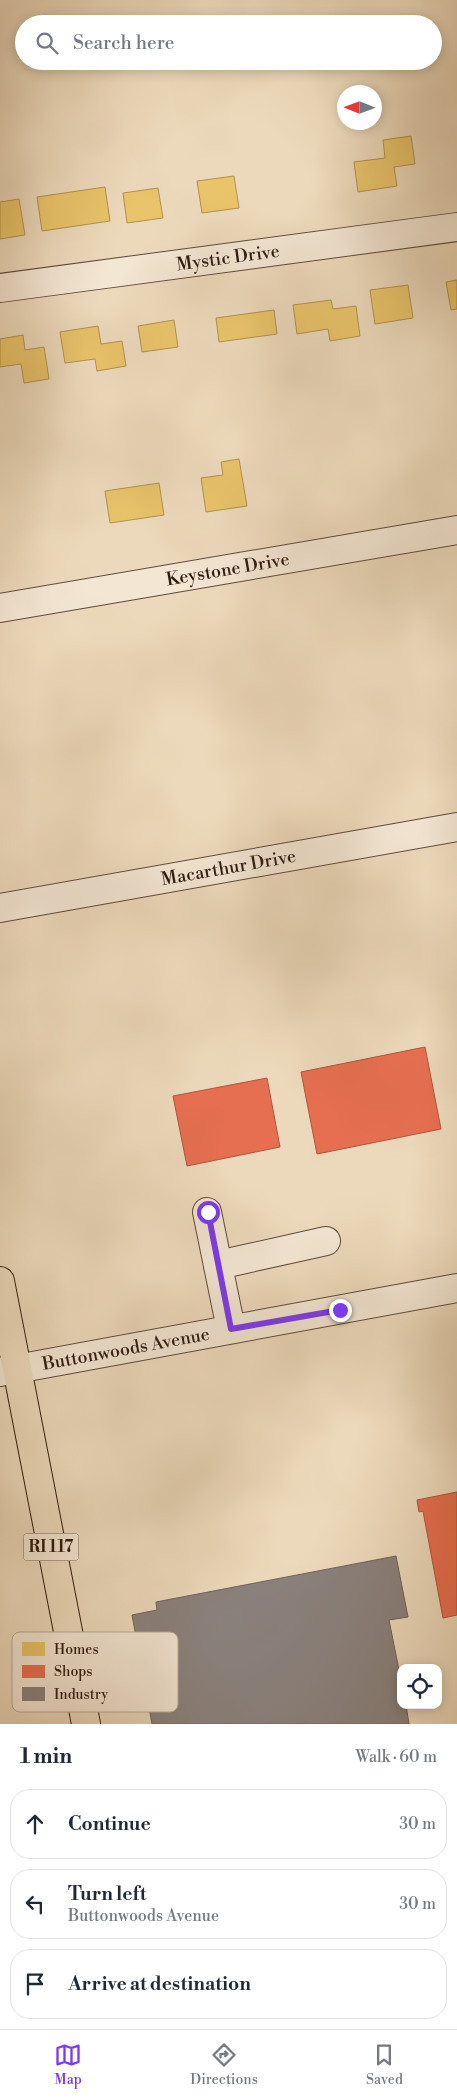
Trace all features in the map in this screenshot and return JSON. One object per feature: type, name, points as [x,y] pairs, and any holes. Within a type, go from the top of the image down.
[{"type":"main road","name":"RI 117","points":[[0,1281],[8,1371],[66,1632]]},
{"type":"street","name":"Mystic Drive","points":[[0,288],[457,227]]},
{"type":"street","name":"Keystone Drive","points":[[0,608],[457,530]]},
{"type":"street","name":"Macarthur Drive","points":[[0,908],[457,827]]},
{"type":"street","points":[[208,1212],[231,1329]]},
{"type":"street","points":[[218,1264],[326,1241]]},
{"type":"street","name":"Buttonwoods Avenue","points":[[8,1371],[457,1288]]},
{"type":"building: Homes","points":[[411,136],[415,164],[394,167],[397,186],[358,192],[354,162],[385,158],[383,140]]},
{"type":"building: Homes","points":[[234,176],[239,208],[202,213],[197,181]]},
{"type":"building: Homes","points":[[105,187],[110,221],[42,231],[37,197]]},
{"type":"building: Homes","points":[[158,188],[163,218],[127,223],[123,193]]},
{"type":"building: Homes","points":[[19,199],[25,235],[0,239],[0,202]]},
{"type":"building: Homes","points":[[457,280],[457,309],[451,310],[446,282]]},
{"type":"building: Homes","points":[[408,285],[413,318],[375,324],[370,290]]},
{"type":"building: Homes","points":[[331,300],[333,309],[356,306],[360,336],[330,341],[328,329],[297,334],[293,305]]},
{"type":"building: Homes","points":[[274,310],[277,334],[219,342],[216,318]]},
{"type":"building: Homes","points":[[174,320],[178,347],[142,352],[138,326]]},
{"type":"building: Homes","points":[[98,326],[101,344],[122,341],[126,366],[97,371],[95,359],[65,363],[60,332]]},
{"type":"building: Homes","points":[[23,335],[25,350],[44,347],[49,379],[24,383],[21,364],[0,367],[0,339]]},
{"type":"building: Homes","points":[[239,459],[247,506],[206,512],[201,478],[223,475],[221,462]]},
{"type":"building: Homes","points":[[159,483],[164,515],[110,523],[105,491]]},
{"type":"building: Shops","points":[[425,1047],[441,1129],[317,1154],[301,1072]]},
{"type":"building: Shops","points":[[267,1078],[280,1147],[187,1166],[173,1096]]},
{"type":"building: Shops","points":[[457,1492],[457,1615],[443,1618],[423,1511],[419,1512],[417,1500]]},
{"type":"building: Industry","points":[[396,1556],[408,1617],[389,1620],[398,1664],[397,1709],[407,1709],[409,1724],[152,1724],[150,1712],[178,1712],[178,1632],[135,1632],[132,1615],[157,1610],[156,1602]]},
{"type":"route","points":[[208,1212],[231,1329],[340,1310]]}]
